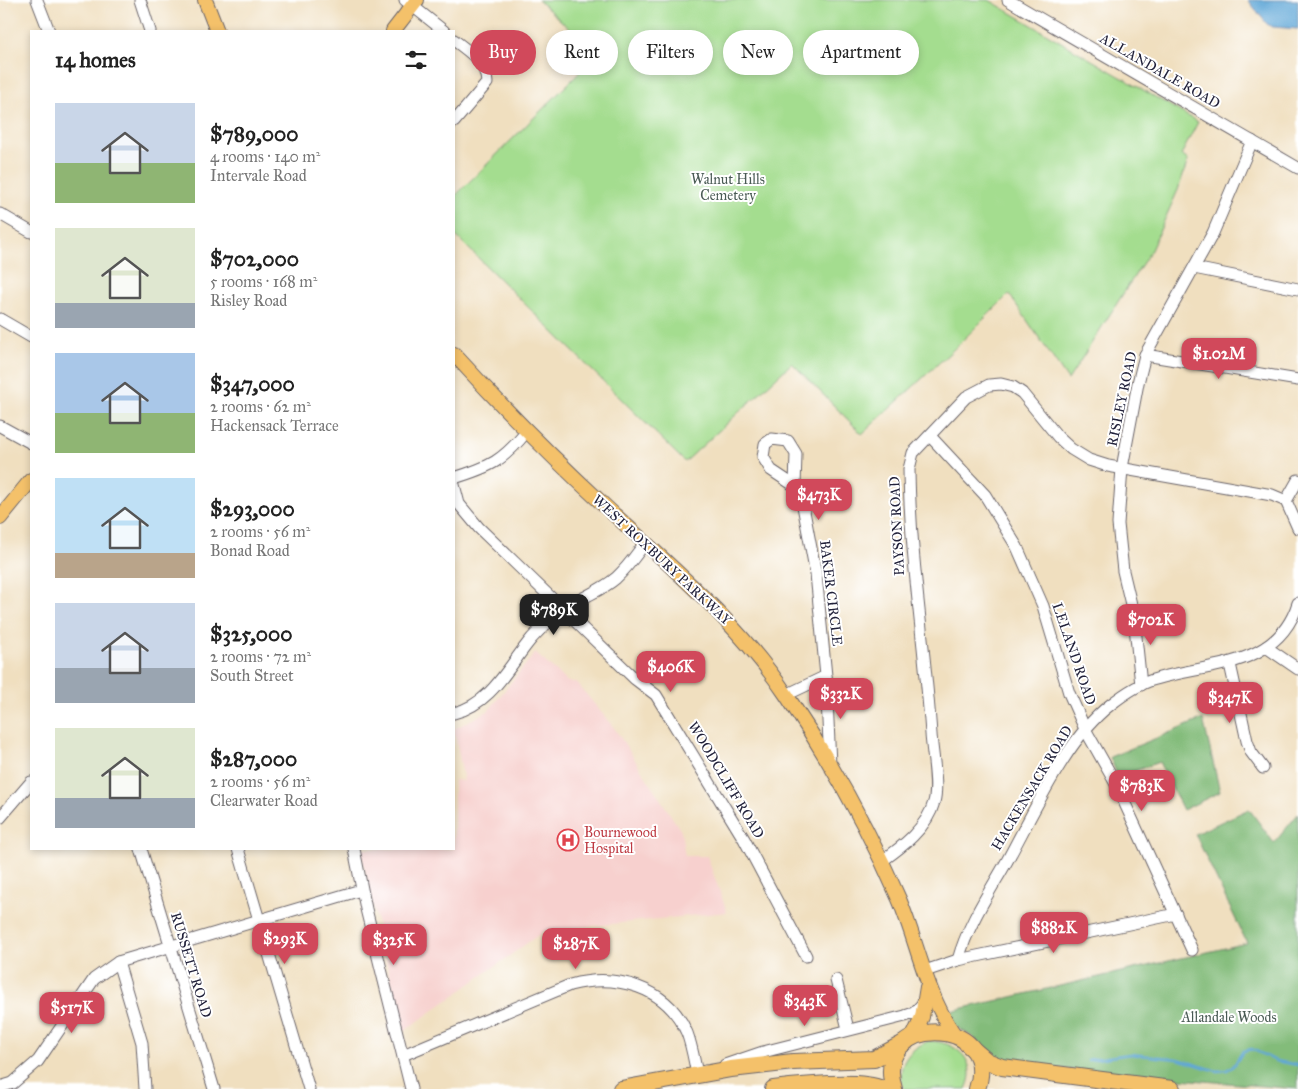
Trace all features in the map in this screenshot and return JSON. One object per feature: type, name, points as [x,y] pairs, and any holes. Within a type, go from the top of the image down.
[{"type":"highway","points":[[621,1089],[697,1074],[777,1064],[874,1059],[909,1040],[935,1030],[954,1034],[987,1061],[1002,1067],[1172,1089]]},
{"type":"highway","points":[[894,1089],[892,1079],[893,1064],[897,1054],[909,1040]]},
{"type":"highway","points":[[967,1044],[979,1066],[977,1089]]},
{"type":"highway","points":[[773,1089],[867,1085],[882,1089]]},
{"type":"main road","points":[[205,0],[217,30]]},
{"type":"main road","points":[[394,30],[412,2]]},
{"type":"main road","name":"WEST ROXBURY PARKWAY","points":[[455,355],[527,431],[716,609],[786,695],[830,765],[882,861],[913,934],[936,1005],[954,1034]]},
{"type":"main road","points":[[0,518],[30,481]]},
{"type":"main road","name":"WEST ROXBURY PARKWAY","points":[[909,1040],[926,1000],[926,975]]},
{"type":"street","points":[[37,0],[49,30]]},
{"type":"street","points":[[140,0],[150,30]]},
{"type":"street","name":"ALLANDALE ROAD","points":[[1008,0],[1298,168]]},
{"type":"street","points":[[412,2],[443,30]]},
{"type":"street","points":[[455,41],[475,56],[485,68],[487,83],[455,121]]},
{"type":"street","name":"RISLEY ROAD","points":[[1141,685],[1134,617],[1122,564],[1118,524],[1122,468],[1145,354],[1213,233],[1252,141]]},
{"type":"street","points":[[0,214],[30,231]]},
{"type":"street","points":[[1194,268],[1298,289]]},
{"type":"street","points":[[0,319],[30,336]]},
{"type":"street","points":[[1145,354],[1298,380]]},
{"type":"street","name":"PAYSON ROAD","points":[[882,861],[909,839],[925,821],[935,800],[928,696],[917,599],[909,468],[913,453],[966,397],[976,390],[989,385],[1001,384],[1012,386],[1022,393],[1070,449],[1089,460],[1122,468],[1264,493],[1286,501]]},
{"type":"street","points":[[0,426],[30,442]]},
{"type":"street","points":[[455,478],[499,461],[527,431]]},
{"type":"street","name":"LELAND ROAD","points":[[930,436],[985,495],[1017,546],[1042,606],[1069,693],[1085,729],[1116,784],[1192,950]]},
{"type":"street","points":[[1298,480],[1286,501],[1298,528]]},
{"type":"street","name":"BAKER CIRCLE","points":[[795,486],[803,506],[816,574],[826,676],[830,765]]},
{"type":"street","name":"WOODCLIFF ROAD","points":[[455,489],[459,504],[479,528],[635,679],[656,695],[666,708],[744,839],[806,956]]},
{"type":"street","points":[[455,713],[464,710],[485,697],[533,637],[564,609],[596,592],[615,579],[630,564],[645,543]]},
{"type":"street","name":"HACKENSACK ROAD","points":[[958,960],[972,924],[1039,802],[1085,729],[1110,705],[1141,685],[1182,673],[1230,664],[1266,647],[1294,618],[1298,603]]},
{"type":"street","points":[[1266,647],[1298,669]]},
{"type":"street","points":[[1230,664],[1247,741],[1251,752],[1263,768]]},
{"type":"street","points":[[786,695],[826,676]]},
{"type":"street","points":[[0,818],[30,783]]},
{"type":"street","name":"RUSSETT ROAD","points":[[141,850],[214,1089]]},
{"type":"street","points":[[238,850],[309,1089]]},
{"type":"street","points":[[354,850],[361,890],[411,1089]]},
{"type":"street","points":[[0,1087],[13,1084],[38,1061],[94,979],[118,962],[172,948],[361,890]]},
{"type":"street","points":[[926,975],[958,960],[1176,914]]},
{"type":"street","points":[[118,962],[142,1043],[145,1089]]},
{"type":"street","points":[[403,1055],[570,985],[591,979],[624,982],[646,990],[666,1003],[687,1034],[697,1074],[763,1052],[914,1013],[926,1000]]},
{"type":"street","points":[[836,980],[848,1029]]},
{"type":"shaded area","name":"Bournewood Hospital","points":[[535,653],[568,682],[576,682],[615,729],[681,831],[685,856],[707,856],[727,912],[544,931],[403,1032],[360,850],[455,850],[455,780],[464,781],[455,728],[488,711]]},
{"type":"green space","name":"Walnut Hills Cemetery","points":[[538,0],[989,0],[1198,122],[1181,155],[1188,160],[1178,190],[1151,250],[1068,380],[1009,294],[953,350],[862,434],[792,363],[685,462],[455,235],[455,196],[577,75],[618,75],[618,30],[571,30]]},
{"type":"green space","points":[[1203,719],[1220,792],[1183,810],[1159,762],[1118,777],[1110,757]]},
{"type":"green space","name":"Allandale Woods","points":[[1249,809],[1274,843],[1298,814],[1298,1089],[1003,1064],[971,1036],[950,1023],[951,1011],[1247,943],[1195,834]]},
{"type":"green space","points":[[929,1041],[948,1045],[962,1054],[970,1070],[966,1089],[904,1089],[901,1073],[905,1060],[915,1049]]},
{"type":"water","points":[[1248,0],[1298,0],[1298,29],[1273,27],[1267,24]]},
{"type":"waterway","points":[[1088,1060],[1130,1054],[1178,1059],[1217,1071],[1227,1070],[1235,1064],[1243,1051],[1252,1049],[1276,1061],[1298,1065]]},
{"type":"place","name":"Bournewood Hospital","points":[[568,840]]}]
